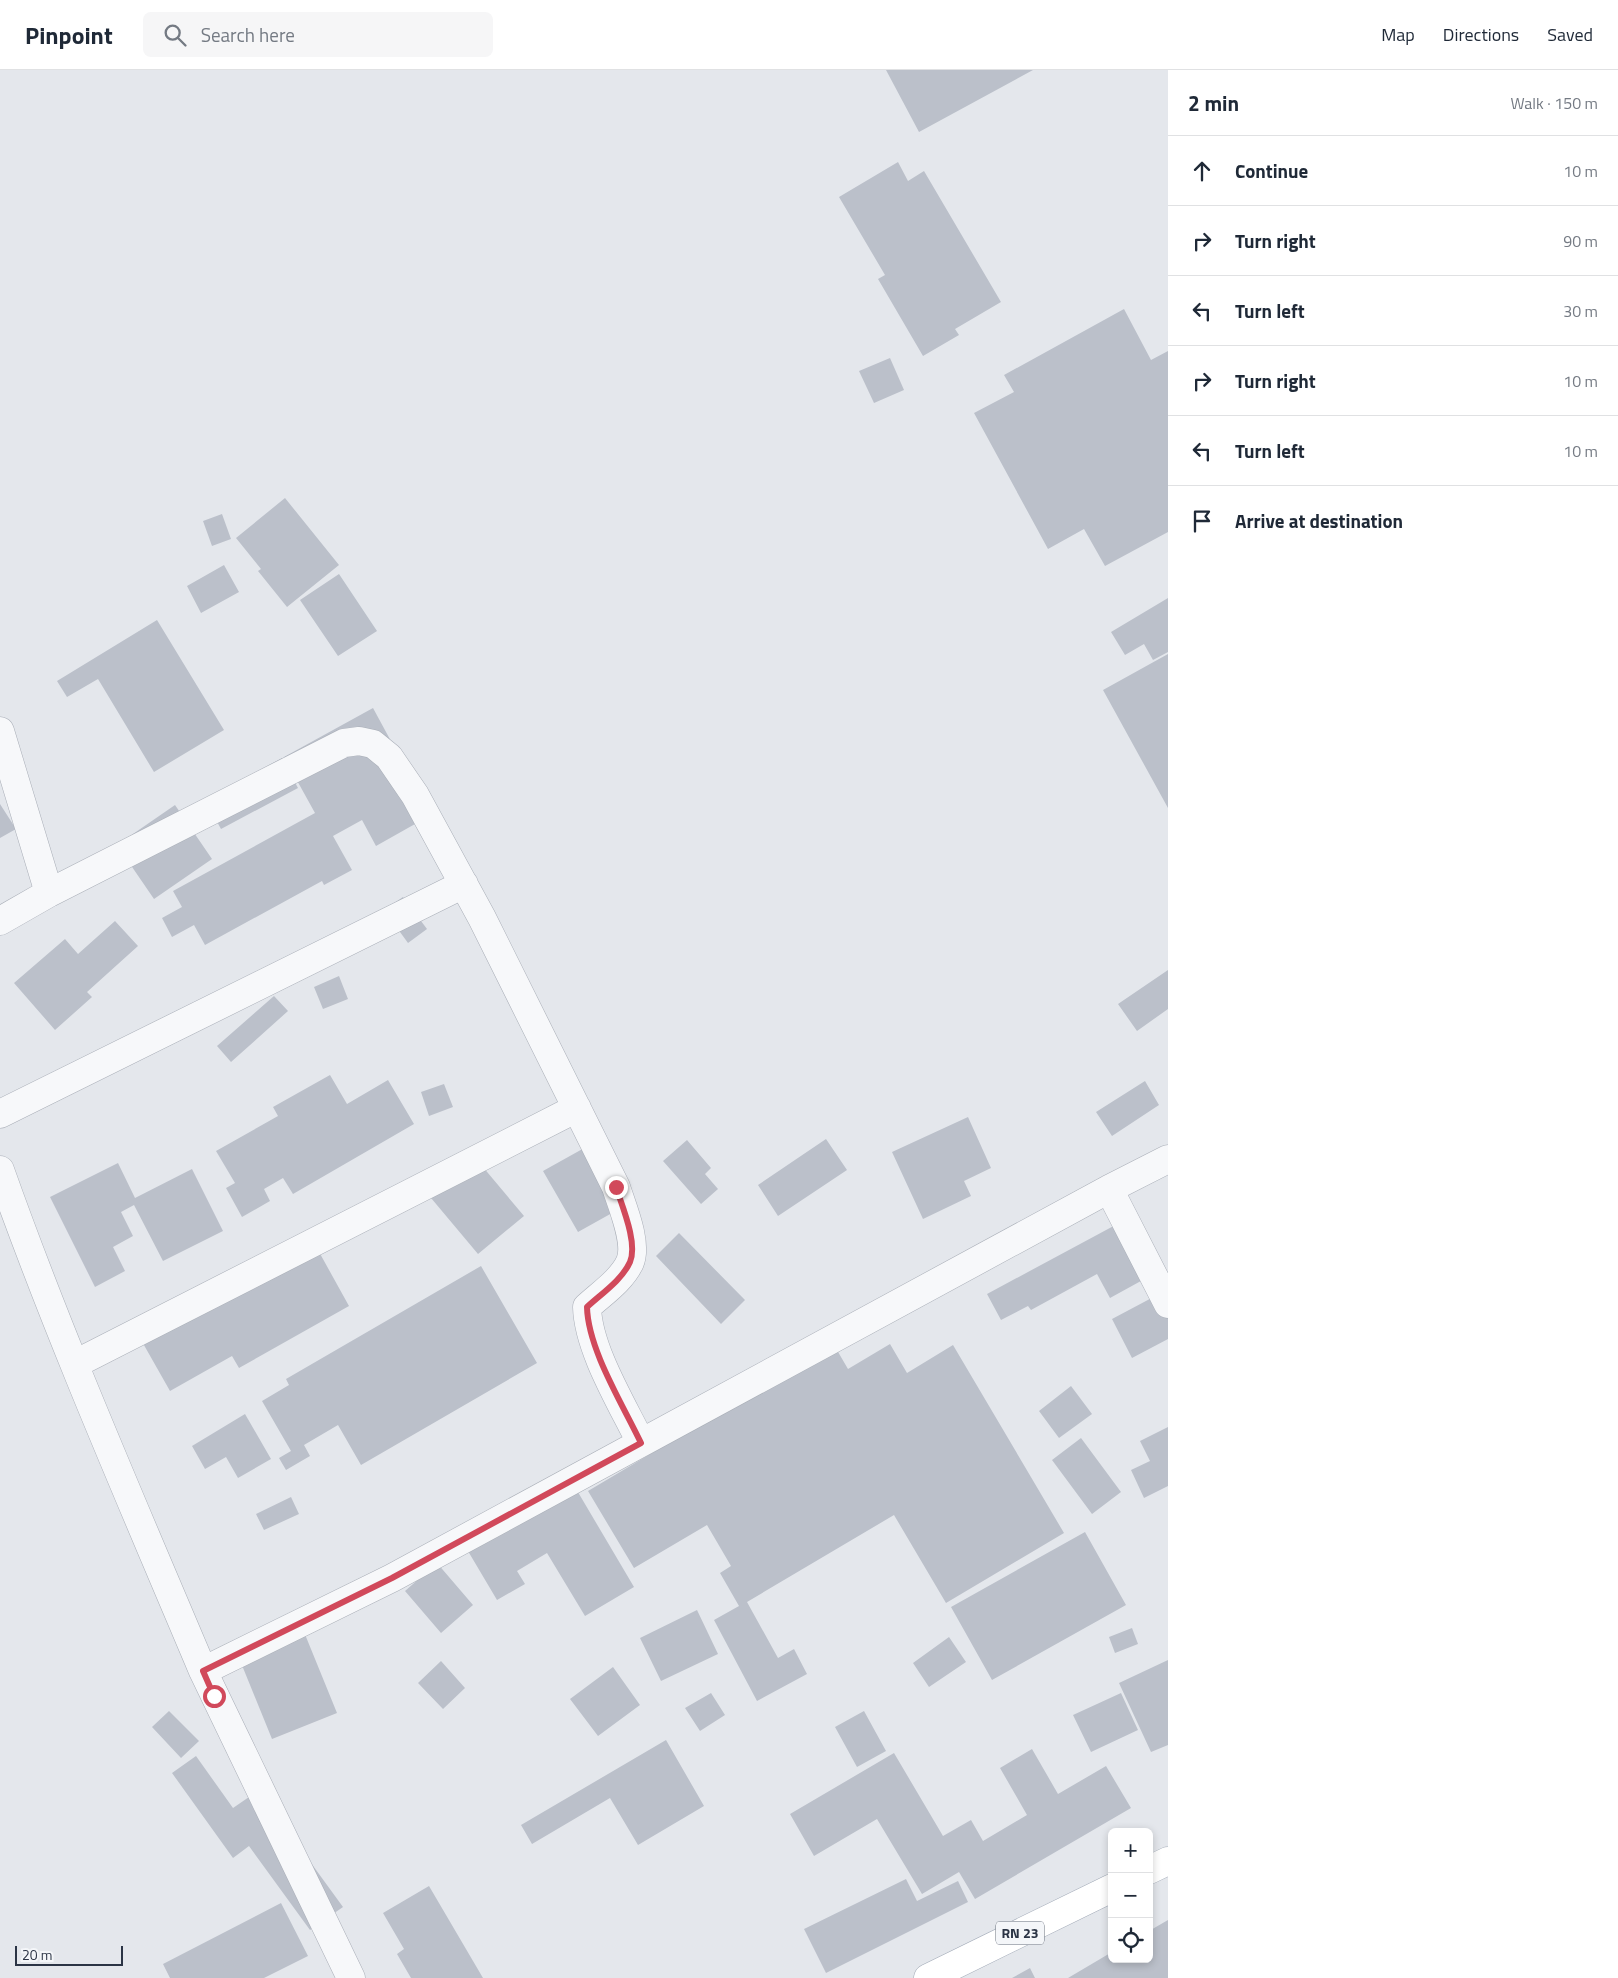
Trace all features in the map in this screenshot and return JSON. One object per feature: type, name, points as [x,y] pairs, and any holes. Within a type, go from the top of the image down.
[{"type":"main road","points":[[1153,1868],[1168,1861]]},
{"type":"main road","name":"RN 23","points":[[928,1978],[1108,1890]]},
{"type":"street","points":[[0,731],[49,893]]},
{"type":"street","points":[[0,921],[49,893],[344,743],[358,741],[373,744],[389,758],[415,795],[464,884],[616,1187],[632,1234],[631,1262],[620,1277],[587,1307],[588,1324],[594,1345],[641,1443]]},
{"type":"street","points":[[0,1114],[464,884]]},
{"type":"street","points":[[76,1364],[577,1108]]},
{"type":"street","points":[[203,1671],[392,1578],[1108,1189],[1168,1159]]},
{"type":"street","points":[[0,1170],[76,1364],[203,1671],[351,1978]]},
{"type":"street","points":[[1108,1189],[1168,1304]]},
{"type":"building","points":[[886,70],[1033,70],[919,132]]},
{"type":"building","points":[[898,162],[908,181],[924,171],[1001,302],[955,329],[959,335],[923,356],[878,279],[885,275],[839,197]]},
{"type":"building","points":[[1124,309],[1151,360],[1168,351],[1168,532],[1105,566],[1084,529],[1048,549],[974,413],[1014,392],[1004,375]]},
{"type":"building","points":[[890,358],[904,390],[874,403],[859,371]]},
{"type":"building","points":[[285,498],[339,565],[287,607],[258,571],[261,569],[236,538]]},
{"type":"building","points":[[222,514],[231,539],[212,546],[203,521]]},
{"type":"building","points":[[224,565],[239,592],[201,613],[187,586]]},
{"type":"building","points":[[339,574],[377,631],[338,656],[300,600]]},
{"type":"building","points":[[1168,598],[1168,652],[1153,660],[1144,644],[1125,655],[1111,632]]},
{"type":"building","points":[[157,620],[224,730],[154,772],[98,679],[67,697],[57,681]]},
{"type":"building","points":[[1168,654],[1168,808],[1103,690]]},
{"type":"building","points":[[373,708],[431,815],[376,846],[362,820],[333,836],[352,870],[324,885],[322,881],[205,945],[194,925],[172,937],[162,918],[182,907],[173,891],[315,813],[284,757]]},
{"type":"building","points":[[282,758],[298,788],[221,829],[205,800]]},
{"type":"building","points":[[0,804],[16,829],[0,838]]},
{"type":"building","points":[[175,805],[212,859],[154,899],[117,845]]},
{"type":"building","points":[[403,897],[427,929],[408,943],[384,910]]},
{"type":"building","points":[[115,921],[138,946],[87,992],[92,997],[55,1030],[14,983],[65,939],[78,954]]},
{"type":"building","points":[[1168,970],[1168,1009],[1137,1031],[1118,1004]]},
{"type":"building","points":[[339,976],[348,999],[323,1009],[314,987]]},
{"type":"building","points":[[274,996],[288,1011],[231,1062],[217,1046]]},
{"type":"building","points":[[330,1075],[347,1104],[388,1080],[414,1124],[293,1194],[283,1178],[264,1189],[270,1201],[242,1217],[226,1188],[235,1183],[216,1151],[278,1116],[273,1107]]},
{"type":"building","points":[[1145,1081],[1159,1105],[1112,1136],[1096,1112]]},
{"type":"building","points":[[444,1084],[453,1107],[429,1116],[421,1092]]},
{"type":"building","points":[[968,1117],[991,1168],[964,1181],[971,1196],[923,1219],[892,1152]]},
{"type":"building","points":[[826,1139],[847,1170],[778,1216],[758,1185]]},
{"type":"building","points":[[687,1140],[711,1168],[705,1174],[718,1189],[701,1204],[663,1161]]},
{"type":"building","points":[[595,1142],[630,1203],[578,1232],[543,1171]]},
{"type":"building","points":[[472,1154],[524,1216],[478,1254],[426,1192]]},
{"type":"building","points":[[118,1163],[135,1198],[192,1169],[223,1231],[163,1261],[134,1205],[121,1212],[133,1236],[113,1247],[125,1271],[95,1287],[50,1197]]},
{"type":"building","points":[[1121,1222],[1150,1276],[1110,1298],[1097,1274],[1031,1310],[1028,1306],[1001,1320],[987,1294]]},
{"type":"building","points":[[308,1232],[349,1306],[239,1368],[232,1356],[170,1391],[136,1331]]},
{"type":"building","points":[[679,1233],[745,1300],[721,1324],[656,1256]]},
{"type":"building","points":[[481,1266],[537,1363],[361,1465],[338,1425],[304,1445],[310,1456],[286,1470],[279,1458],[291,1451],[262,1401],[289,1385],[286,1379]]},
{"type":"building","points":[[1161,1293],[1168,1306],[1168,1339],[1132,1358],[1112,1319]]},
{"type":"building","points":[[890,1344],[907,1373],[953,1345],[1064,1533],[946,1603],[894,1515],[747,1602],[778,1658],[794,1649],[807,1674],[757,1701],[714,1620],[739,1606],[720,1573],[731,1566],[707,1525],[634,1568],[588,1491],[834,1345],[848,1369]]},
{"type":"building","points":[[1071,1386],[1092,1414],[1059,1438],[1039,1411]]},
{"type":"building","points":[[245,1414],[271,1459],[238,1478],[226,1457],[205,1469],[192,1446]]},
{"type":"building","points":[[1168,1427],[1168,1486],[1144,1498],[1131,1470],[1150,1461],[1140,1441]]},
{"type":"building","points":[[1081,1438],[1121,1492],[1092,1514],[1052,1460]]},
{"type":"building","points":[[572,1482],[634,1587],[585,1616],[547,1553],[517,1571],[525,1584],[497,1600],[465,1546]]},
{"type":"building","points":[[291,1497],[299,1514],[264,1530],[256,1514]]},
{"type":"building","points":[[1085,1532],[1126,1605],[992,1680],[951,1607]]},
{"type":"building","points":[[437,1563],[473,1605],[441,1633],[405,1591]]},
{"type":"building","points":[[697,1610],[718,1654],[661,1681],[640,1638]]},
{"type":"building","points":[[302,1627],[337,1713],[272,1739],[237,1653]]},
{"type":"building","points":[[1132,1628],[1138,1644],[1115,1653],[1109,1637]]},
{"type":"building","points":[[949,1637],[966,1662],[929,1687],[913,1663]]},
{"type":"building","points":[[1168,1660],[1168,1745],[1151,1752],[1119,1683]]},
{"type":"building","points":[[441,1661],[465,1688],[443,1709],[418,1683]]},
{"type":"building","points":[[613,1667],[640,1705],[598,1736],[570,1699]]},
{"type":"building","points":[[711,1693],[725,1715],[700,1731],[685,1708]]},
{"type":"building","points":[[1121,1693],[1138,1730],[1091,1752],[1073,1715]]},
{"type":"building","points":[[169,1711],[199,1741],[181,1758],[152,1727]]},
{"type":"building","points":[[864,1711],[886,1751],[857,1767],[835,1727]]},
{"type":"building","points":[[666,1740],[704,1806],[638,1845],[610,1798],[532,1844],[521,1825]]},
{"type":"building","points":[[1032,1749],[1058,1794],[1106,1766],[1131,1808],[975,1899],[959,1872],[922,1894],[877,1819],[814,1856],[790,1814],[894,1753],[943,1836],[971,1820],[983,1841],[1027,1815],[1000,1768]]},
{"type":"building","points":[[196,1756],[233,1808],[249,1797],[303,1852],[343,1907],[310,1930],[249,1846],[233,1858],[172,1773]]},
{"type":"building","points":[[906,1879],[917,1901],[958,1881],[968,1902],[826,1973],[804,1929]]},
{"type":"building","points":[[429,1886],[483,1978],[411,1978],[397,1954],[404,1949],[383,1913]]},
{"type":"building","points":[[281,1903],[308,1956],[264,1978],[170,1978],[163,1964]]},
{"type":"building","points":[[1168,1920],[1168,1978],[1068,1978],[1108,1954],[1108,1963],[1153,1963],[1153,1929]]},
{"type":"building","points":[[1030,1968],[1035,1978],[1012,1978]]},
{"type":"route","points":[[214,1696],[203,1671],[392,1578],[641,1443],[594,1345],[588,1324],[587,1307],[620,1277],[631,1262],[632,1234],[616,1187]]}]
